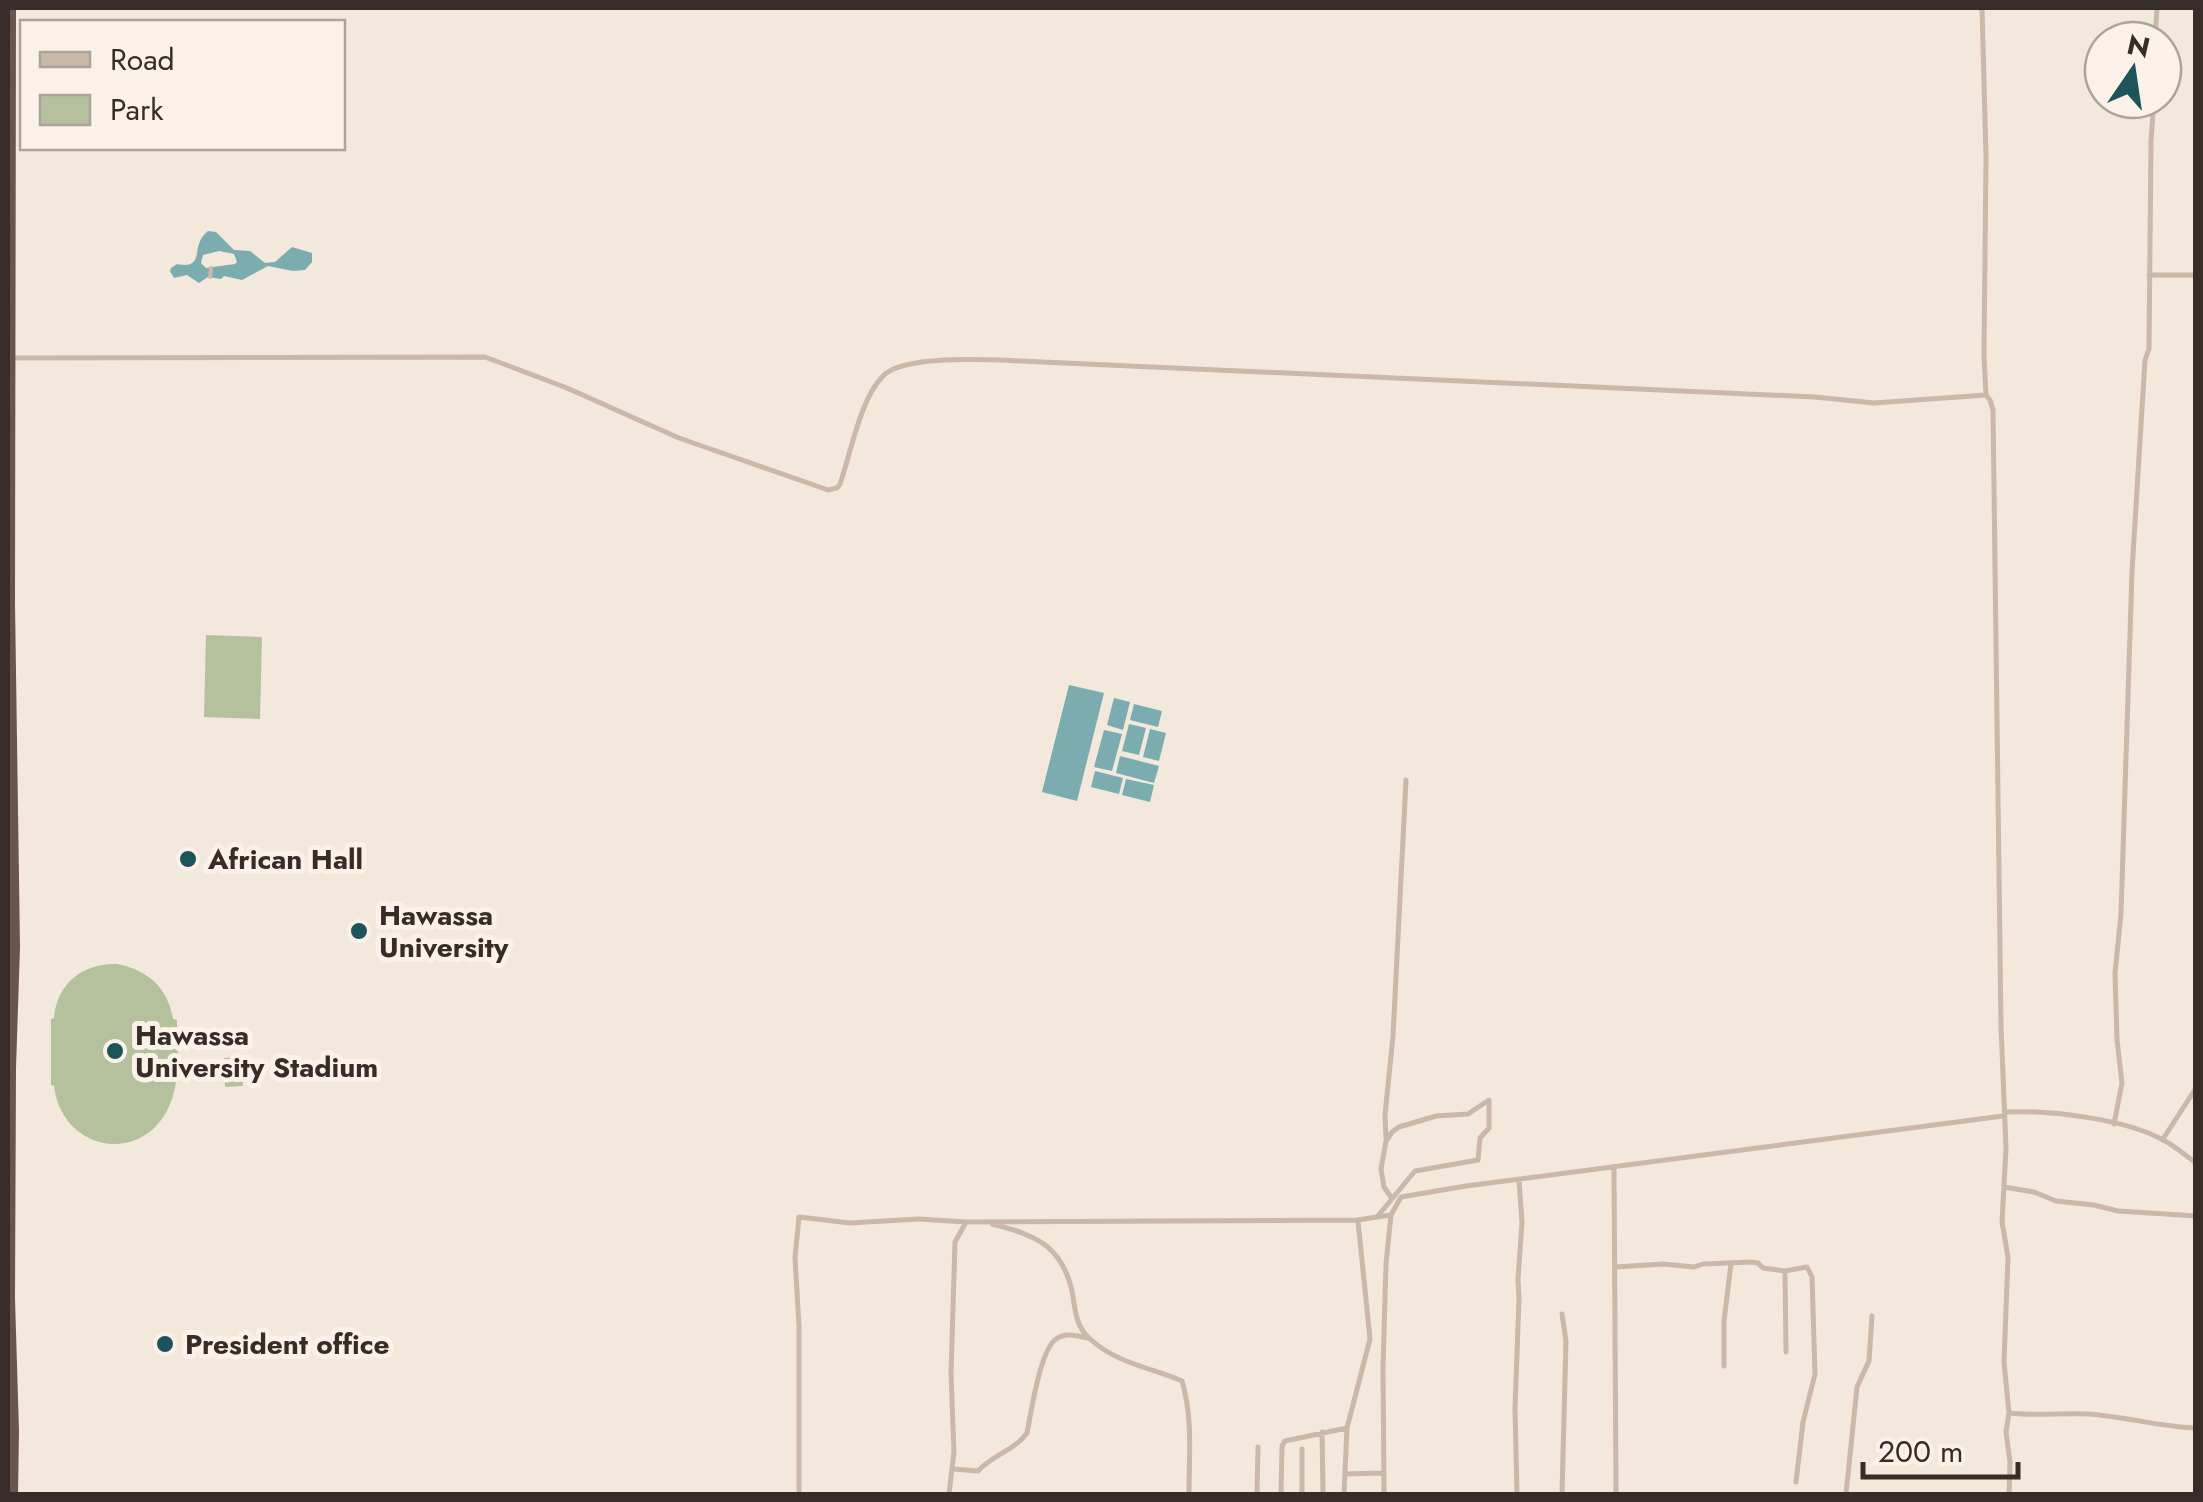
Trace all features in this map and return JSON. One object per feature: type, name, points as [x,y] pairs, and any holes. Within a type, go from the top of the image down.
[{"type":"highway","points":[[11,8],[13,1494]]},
{"type":"street","points":[[1982,8],[1986,156],[1984,356],[1986,396],[1992,410],[2009,1494]]},
{"type":"street","points":[[2114,1124],[2122,1082],[2115,973],[2122,896],[2132,570],[2148,349],[2152,120]]},
{"type":"street","points":[[210,268],[210,277]]},
{"type":"street","points":[[2149,275],[2196,275]]},
{"type":"street","points":[[9,358],[486,357],[679,438],[828,490],[840,484],[868,401],[880,379],[896,367],[924,362],[1041,362],[1815,396],[1874,403],[1986,396]]},
{"type":"street","points":[[1392,1196],[1384,1187],[1381,1170],[1386,1141],[1406,780]]},
{"type":"street","points":[[2162,1139],[2196,1088]]},
{"type":"street","points":[[1376,1219],[1415,1170],[1478,1160],[1480,1138],[1488,1128],[1489,1100],[1468,1114],[1436,1116],[1398,1127],[1386,1141]]},
{"type":"street","points":[[1384,1494],[1384,1333],[1391,1215],[1401,1197],[2004,1116],[2012,1111],[2044,1111],[2114,1124],[2162,1139],[2196,1164]]},
{"type":"street","points":[[1614,1168],[1616,1494]]},
{"type":"street","points":[[1517,1494],[1515,1408],[1522,1222],[1519,1180]]},
{"type":"street","points":[[2004,1187],[2118,1211],[2196,1216]]},
{"type":"street","points":[[800,1494],[795,1258],[800,1217],[850,1223],[918,1218],[966,1222],[1358,1220],[1391,1215]]},
{"type":"street","points":[[1344,1494],[1347,1428],[1370,1339],[1358,1220]]},
{"type":"street","points":[[949,1494],[954,1452],[951,1374],[955,1242],[966,1222]]},
{"type":"street","points":[[984,1222],[1034,1238],[1060,1259],[1068,1276],[1075,1316],[1088,1338]]},
{"type":"street","points":[[1615,1267],[1751,1262],[1785,1271],[1807,1267],[1812,1277],[1815,1374],[1803,1422],[1796,1482]]},
{"type":"street","points":[[1724,1366],[1724,1321],[1731,1264]]},
{"type":"street","points":[[1785,1271],[1786,1352]]},
{"type":"street","points":[[1562,1314],[1566,1341],[1562,1494]]},
{"type":"street","points":[[1846,1494],[1856,1388],[1869,1361],[1872,1316]]},
{"type":"street","points":[[952,1469],[978,1471],[997,1454],[1024,1439],[1050,1346],[1056,1338],[1064,1336],[1088,1338],[1145,1370],[1182,1381],[1189,1423],[1189,1494]]},
{"type":"street","points":[[2009,1413],[2089,1414],[2172,1428],[2196,1428]]},
{"type":"street","points":[[1281,1494],[1285,1441],[1347,1428]]},
{"type":"street","points":[[1322,1432],[1323,1494]]},
{"type":"street","points":[[1258,1447],[1258,1494]]},
{"type":"street","points":[[1302,1450],[1302,1494]]},
{"type":"street","points":[[1345,1474],[1382,1472]]},
{"type":"green space","points":[[206,635],[262,637],[260,719],[204,717]]},
{"type":"green space","name":"Hawassa University Stadium","points":[[117,964],[147,976],[166,998],[173,1019],[177,1020],[179,1082],[167,1110],[153,1129],[134,1141],[114,1144],[93,1140],[75,1129],[61,1111],[51,1085],[51,1019],[60,995],[74,977],[93,967]]},
{"type":"green space","points":[[242,1057],[243,1086],[225,1087],[224,1058]]},
{"type":"water","points":[[208,231],[216,232],[234,250],[250,251],[265,263],[275,262],[292,247],[312,253],[312,262],[305,270],[268,266],[242,280],[208,277],[199,283],[187,275],[174,278],[171,268],[195,260],[202,237]],"holes":[[[219,251],[234,254],[235,264],[206,268],[201,263],[203,255]]]},
{"type":"water","points":[[1069,685],[1104,693],[1077,801],[1042,792]]},
{"type":"water","points":[[1114,698],[1130,702],[1123,730],[1107,725]]},
{"type":"water","points":[[1134,704],[1162,711],[1158,727],[1130,720]]},
{"type":"water","points":[[1129,724],[1146,728],[1139,755],[1122,751]]},
{"type":"water","points":[[1150,729],[1166,733],[1159,761],[1143,757]]},
{"type":"water","points":[[1104,730],[1122,734],[1112,771],[1094,767]]},
{"type":"water","points":[[1120,756],[1159,766],[1154,783],[1116,773]]},
{"type":"water","points":[[1095,771],[1123,778],[1119,794],[1091,787]]},
{"type":"water","points":[[1126,779],[1154,785],[1150,802],[1122,795]]},
{"type":"place","name":"African Hall","points":[[188,859]]},
{"type":"place","name":"Hawassa University","points":[[359,931]]},
{"type":"place","name":"Hawassa University Stadium","points":[[115,1051]]},
{"type":"place","name":"President office","points":[[165,1344]]}]
